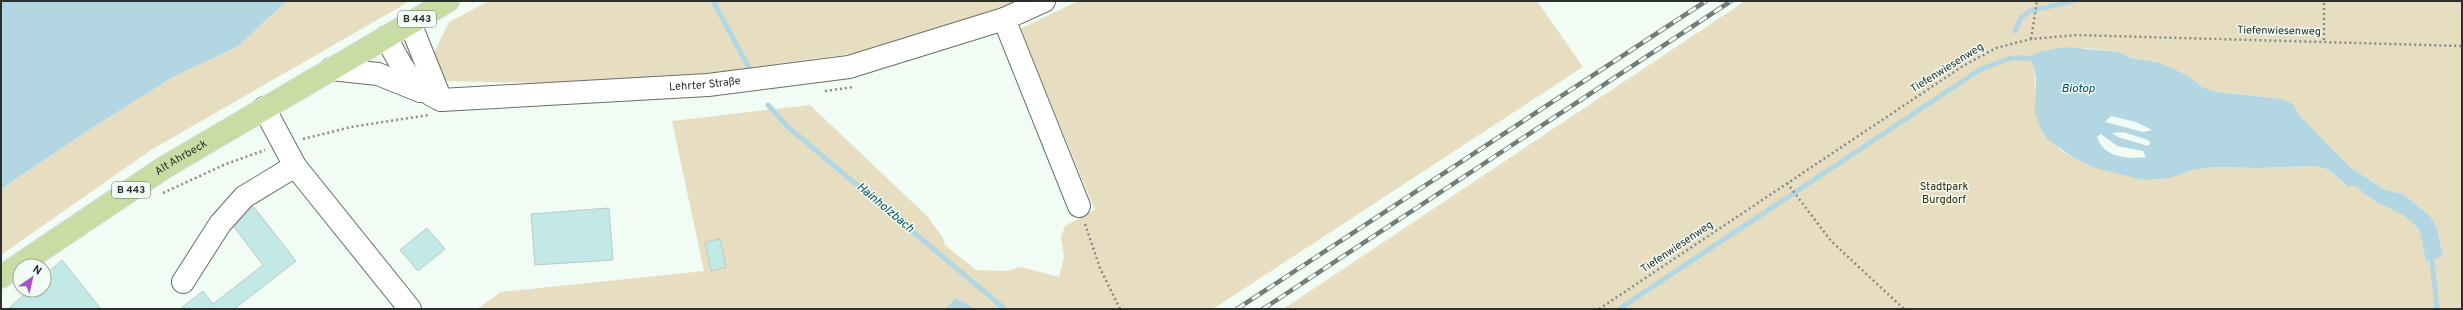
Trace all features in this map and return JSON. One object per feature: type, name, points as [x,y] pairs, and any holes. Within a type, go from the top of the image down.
[{"type":"main road","name":"B 443","points":[[386,37],[448,1]]},
{"type":"main road","name":"Alt Ahrbeck","points":[[1,277],[165,167],[386,37]]},
{"type":"street","name":"Lehrter Straße","points":[[433,102],[708,85],[849,67],[1004,19],[1044,1]]},
{"type":"street","points":[[1004,19],[1079,206]]},
{"type":"street","points":[[410,23],[433,102]]},
{"type":"street","points":[[386,37],[407,75],[433,102]]},
{"type":"street","points":[[331,69],[378,74],[433,102]]},
{"type":"street","points":[[264,108],[295,166],[410,309]]},
{"type":"street","points":[[183,282],[220,224],[244,197],[295,166]]},
{"type":"path","points":[[2324,1],[2324,40]]},
{"type":"path","points":[[2031,39],[2037,2]]},
{"type":"path","name":"Tiefenwiesenweg","points":[[1599,309],[1963,66],[1996,48],[2031,39],[2077,35],[2324,40],[2462,46]]},
{"type":"path","points":[[161,194],[226,164],[282,144],[351,127],[433,102]]},
{"type":"path","points":[[1787,183],[1830,241],[1904,309]]},
{"type":"path","points":[[1079,206],[1100,268],[1120,309]]},
{"type":"green space","points":[[287,1],[410,1],[151,150],[1,255],[1,189],[95,126],[173,77],[237,47]]},
{"type":"green space","points":[[489,1],[1022,1],[1000,11],[864,52],[704,74],[540,83],[443,81],[431,59],[449,22]]},
{"type":"green space","points":[[1078,1],[1537,1],[1583,67],[1213,309],[477,309],[501,292],[704,271],[672,121],[810,105],[928,217],[943,238],[945,245],[976,270],[1006,271],[1021,267],[1059,277],[1064,257],[1061,237],[1065,226],[1095,210],[1020,29]]},
{"type":"green space","name":"Stadtpark Burgdorf","points":[[1745,1],[2462,1],[2462,309],[1283,309]],"holes":[[[2085,48],[2119,52],[2131,58],[2158,62],[2187,75],[2202,87],[2217,92],[2282,99],[2293,104],[2301,117],[2350,167],[2385,190],[2403,194],[2430,216],[2432,260],[2426,262],[2419,229],[2403,215],[2374,201],[2355,186],[2346,186],[2329,170],[2316,166],[2259,168],[2215,167],[2192,170],[2170,178],[2095,168],[2059,149],[2036,95],[2034,67]]]},
{"type":"water","points":[[1,1],[287,1],[237,47],[173,77],[95,126],[1,189]]},
{"type":"water","name":"Biotop","points":[[2063,47],[2119,52],[2131,58],[2158,62],[2187,75],[2202,87],[2217,92],[2282,99],[2293,104],[2301,117],[2350,167],[2385,190],[2403,194],[2430,216],[2436,226],[2443,256],[2426,262],[2419,229],[2403,215],[2374,201],[2355,186],[2347,186],[2329,170],[2316,166],[2259,168],[2215,167],[2192,170],[2170,178],[2143,180],[2095,168],[2074,158],[2047,139],[2040,127],[2035,112],[2036,79],[2034,67],[2029,58],[2035,53]],"holes":[[[2111,116],[2136,122],[2152,130],[2143,132],[2105,122]],[[2123,132],[2148,140],[2150,143],[2148,146],[2118,137],[2112,133]],[[2101,134],[2117,146],[2143,151],[2146,157],[2131,158],[2117,156],[2105,149],[2100,144],[2097,137]]]},
{"type":"water","points":[[956,298],[976,309],[945,309]]},
{"type":"building","points":[[253,206],[296,261],[234,309],[180,309],[203,291],[213,304],[263,265],[234,227]]},
{"type":"building","points":[[609,208],[613,260],[535,265],[531,214]]},
{"type":"building","points":[[427,228],[445,249],[418,271],[400,250]]},
{"type":"building","points":[[720,239],[726,267],[711,271],[705,242]]},
{"type":"building","points":[[62,260],[101,309],[8,309],[20,298],[52,298],[52,269]]},
{"type":"waterway","name":"Hainholzbach","points":[[713,1],[749,68]]},
{"type":"waterway","points":[[2015,31],[2020,19],[2030,11],[2073,1]]},
{"type":"waterway","points":[[1619,309],[1981,69],[2011,58],[2029,58]]},
{"type":"waterway","name":"Hainholzbach","points":[[768,105],[788,127],[1005,309]]},
{"type":"waterway","points":[[2432,260],[2437,309]]},
{"type":"railway","points":[[1237,309],[1706,1]]},
{"type":"railway","points":[[1263,309],[1731,1]]}]
